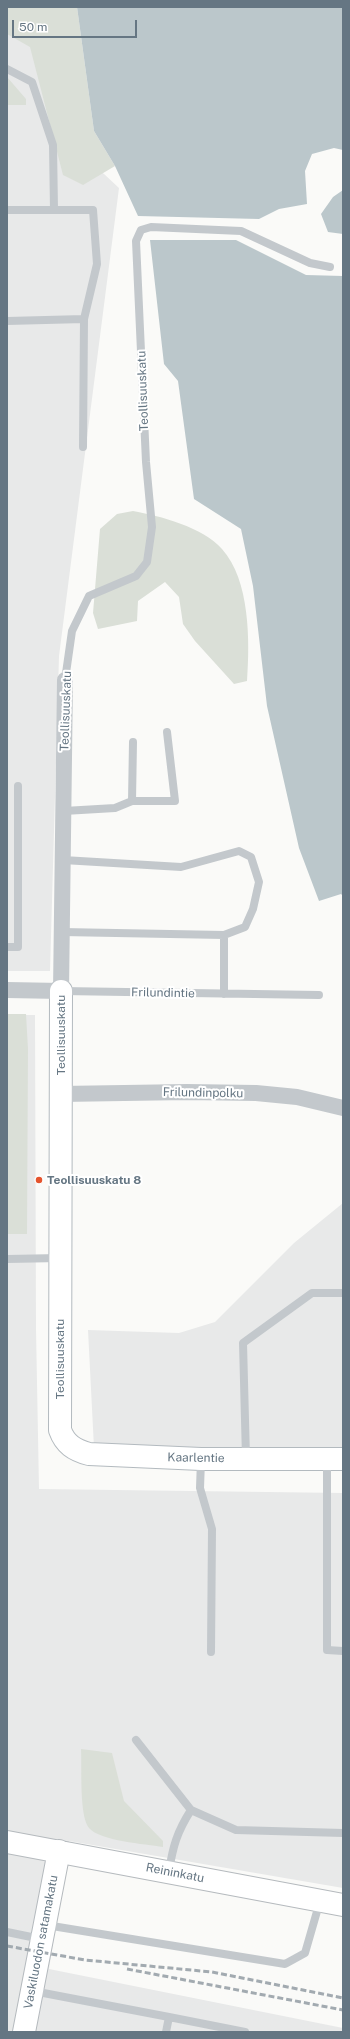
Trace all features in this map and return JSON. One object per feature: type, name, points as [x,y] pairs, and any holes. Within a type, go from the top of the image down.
[{"type":"street","name":"Teollisuuskatu","points":[[60,1430],[62,1258],[61,991],[65,680]]},
{"type":"street","name":"Frilundintie","points":[[7,990],[61,991]]},
{"type":"street","name":"Frilundinpolku","points":[[61,1094],[187,1092],[256,1093],[297,1097],[343,1108]]},
{"type":"street","name":"Kaarlentie","points":[[60,1430],[64,1440],[78,1452],[89,1454],[201,1459],[335,1459]]},
{"type":"street","name":"Reininkatu","points":[[7,1842],[343,1906]]},
{"type":"street","name":"Vaskiluodon satamakatu","points":[[24,2032],[42,1932],[59,1851]]},
{"type":"lane","points":[[7,69],[32,82],[54,145],[54,210]]},
{"type":"lane","points":[[7,210],[93,210],[97,264],[84,319],[83,447]]},
{"type":"lane","name":"Teollisuuskatu","points":[[65,680],[72,631],[89,596],[136,576],[147,562],[152,527],[146,462],[136,241],[141,230],[151,227],[241,230],[310,263],[330,267]]},
{"type":"lane","points":[[7,321],[84,319]]},
{"type":"lane","points":[[64,811],[115,808],[132,801],[175,801],[167,732]]},
{"type":"lane","points":[[132,801],[133,742]]},
{"type":"lane","points":[[7,947],[18,947],[18,786]]},
{"type":"lane","points":[[62,932],[224,935],[245,928],[253,909],[259,882],[252,857],[239,851],[181,867],[63,860]]},
{"type":"lane","points":[[224,935],[224,994]]},
{"type":"lane","name":"Frilundintie","points":[[61,991],[319,995]]},
{"type":"lane","points":[[7,1259],[62,1258]]},
{"type":"lane","points":[[246,1459],[243,1343],[312,1293],[343,1293]]},
{"type":"lane","points":[[201,1459],[200,1488],[212,1529],[212,1652]]},
{"type":"lane","points":[[335,1459],[327,1650],[343,1651]]},
{"type":"lane","points":[[136,1740],[191,1810],[236,1830],[343,1833]]},
{"type":"lane","points":[[169,1872],[172,1852],[179,1829],[191,1810]]},
{"type":"lane","points":[[7,1932],[42,1932],[285,1964],[305,1953],[320,1901]]},
{"type":"lane","points":[[32,1990],[245,2032]]},
{"type":"lane","points":[[166,2032],[169,2017]]},
{"type":"shaded area","points":[[7,7],[47,7],[72,144],[119,188],[59,656],[50,971],[7,971]]},
{"type":"shaded area","points":[[7,7],[77,7],[94,131],[115,166],[83,185],[63,175],[30,47],[7,34]]},
{"type":"shaded area","points":[[77,7],[343,7],[343,150],[334,148],[312,154],[305,171],[307,204],[279,209],[259,219],[138,216],[115,166],[94,131]]},
{"type":"shaded area","points":[[7,77],[26,99],[26,105],[7,105]]},
{"type":"shaded area","points":[[343,190],[343,234],[328,232],[321,214],[333,197]]},
{"type":"shaded area","points":[[150,240],[236,240],[306,275],[343,276],[343,896],[341,894],[319,901],[299,848],[267,706],[253,586],[241,529],[194,499],[178,381],[164,364]]},
{"type":"shaded area","points":[[133,511],[168,519],[204,534],[222,549],[231,562],[238,577],[246,612],[248,630],[247,681],[234,684],[195,641],[183,624],[179,597],[165,582],[138,601],[137,621],[98,629],[93,613],[100,529],[117,514]]},
{"type":"shaded area","points":[[7,1014],[26,1014],[28,1049],[27,1234],[7,1234]]},
{"type":"shaded area","points":[[7,1015],[35,1015],[36,1329],[39,1489],[343,1493],[343,1888],[69,1841],[49,1969],[343,2028],[343,2032],[7,2032]]},
{"type":"shaded area","points":[[343,1203],[343,1450],[94,1448],[88,1330],[179,1333],[215,1322],[294,1243]]},
{"type":"shaded area","points":[[81,1749],[112,1753],[124,1801],[163,1841],[163,1847],[113,1839],[103,1836],[89,1828],[86,1822],[82,1802]]},
{"type":"railway","points":[[7,1946],[85,1960],[212,1972],[343,1998]]},
{"type":"railway","points":[[127,1969],[343,2010]]},
{"type":"place","name":"Teollisuuskatu 8","points":[[39,1180]]}]
